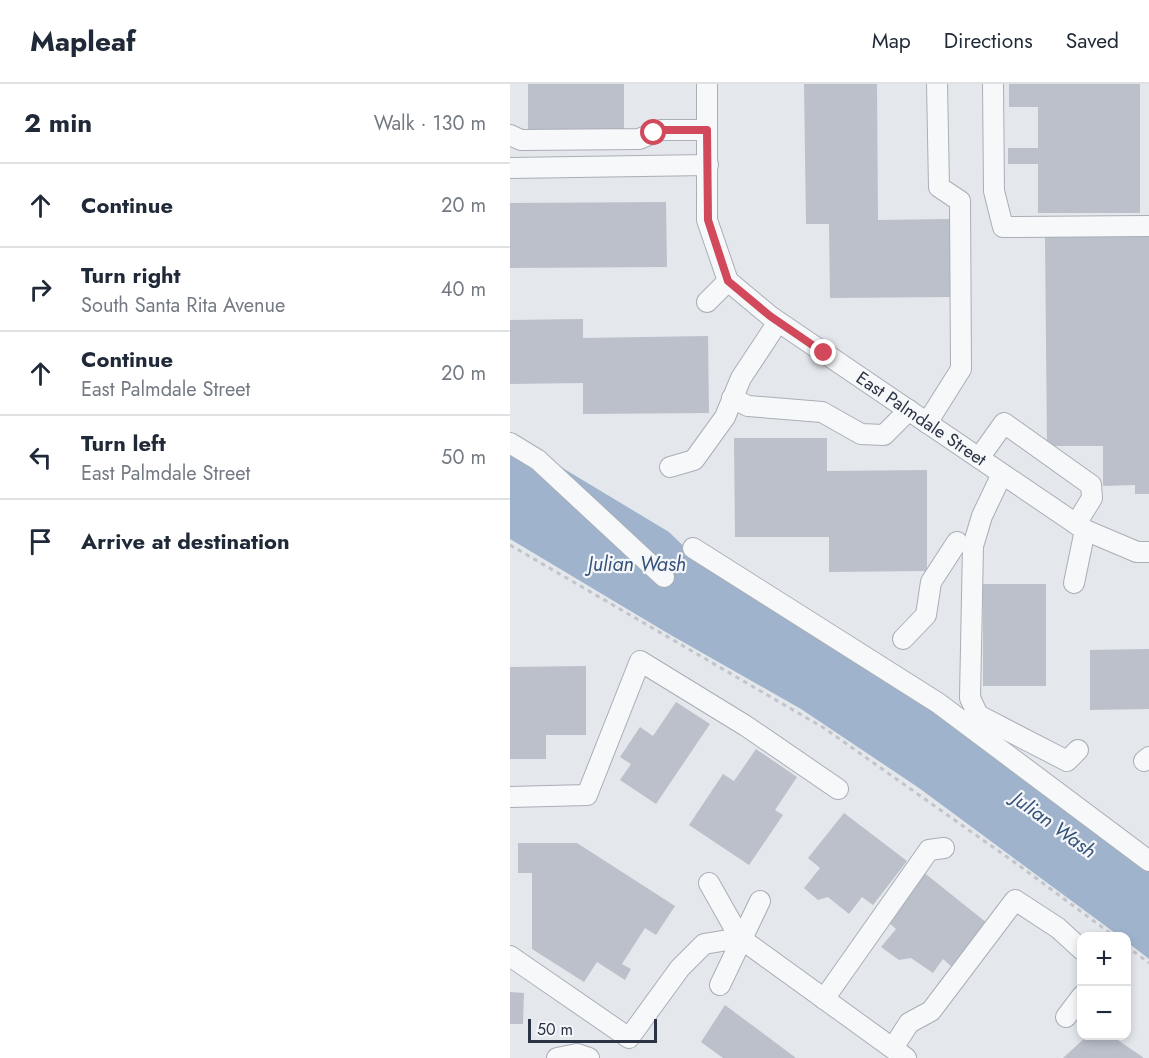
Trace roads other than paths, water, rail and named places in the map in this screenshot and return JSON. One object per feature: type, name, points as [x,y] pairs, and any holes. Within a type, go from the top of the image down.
[{"type":"street","points":[[706,84],[708,220],[728,281],[706,302]]},
{"type":"street","points":[[927,423],[961,369],[960,201],[939,188],[938,84]]},
{"type":"street","points":[[993,84],[994,191],[1003,226],[1149,226]]},
{"type":"street","points":[[510,135],[521,140],[639,139],[661,130],[707,130]]},
{"type":"street","points":[[510,168],[708,165]]},
{"type":"street","name":"East Palmdale Street","points":[[728,281],[778,322],[1080,527],[1137,552],[1149,552]]},
{"type":"street","points":[[670,467],[694,460],[725,417],[741,378],[778,322]]},
{"type":"street","points":[[732,398],[748,406],[822,412],[861,434],[884,435],[909,410]]},
{"type":"street","points":[[979,458],[1005,423],[1091,485],[1092,498],[1080,527],[1074,584]]},
{"type":"street","points":[[510,443],[538,460],[664,577]]},
{"type":"street","points":[[1002,474],[982,516],[973,546],[970,698],[978,715],[1067,761],[1078,750]]},
{"type":"street","points":[[903,639],[926,615],[931,582],[957,542]]},
{"type":"street","points":[[693,548],[938,703],[1149,861]]},
{"type":"street","points":[[510,797],[587,795],[640,661],[746,726],[838,789]]},
{"type":"street","points":[[824,999],[929,850],[944,848]]},
{"type":"street","points":[[709,883],[741,938],[899,1053],[909,1023],[931,1011],[1015,900],[1058,928],[1077,945]]},
{"type":"street","points":[[720,985],[760,901]]},
{"type":"street","points":[[510,956],[629,1038],[680,968],[704,944],[741,938]]},
{"type":"street","points":[[1066,1017],[1077,1003]]},
{"type":"street","points":[[557,1058],[577,1054],[589,1058]]},
{"type":"water","name":"Julian Wash","points":[[510,450],[546,458],[669,532],[703,565],[893,679],[1149,870],[1149,959],[1131,945],[1131,932],[1114,932],[919,788],[801,709],[669,634],[510,539]]}]
